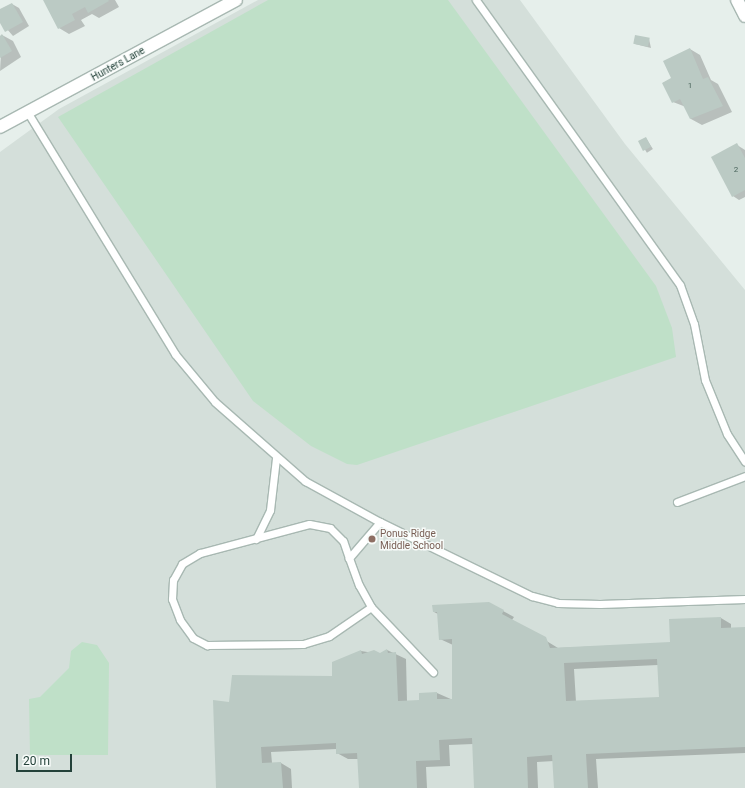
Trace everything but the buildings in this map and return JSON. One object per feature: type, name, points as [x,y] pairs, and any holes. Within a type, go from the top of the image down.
[{"type":"street","name":"Hunters Lane","points":[[0,127],[236,0]]},
{"type":"street","points":[[737,0],[745,16]]},
{"type":"lane","points":[[476,0],[680,285],[694,324],[705,380],[727,434],[745,462]]},
{"type":"lane","points":[[28,113],[175,354],[215,402],[276,458],[306,480],[380,522],[532,596],[558,602],[745,599]]},
{"type":"lane","points":[[256,539],[270,510],[276,458]]},
{"type":"lane","points":[[678,502],[745,476]]},
{"type":"lane","points":[[349,558],[380,522]]},
{"type":"lane","points":[[371,607],[328,636],[303,644],[207,645],[193,638],[180,620],[172,599],[173,580],[182,564],[200,553],[309,524],[330,528],[343,541],[371,607],[433,672]]},
{"type":"shaded area","name":"Ponus Ridge Middle School","points":[[258,0],[520,0],[625,144],[745,290],[745,788],[0,788],[0,152],[59,109]]},
{"type":"green space","points":[[268,0],[448,0],[656,286],[672,328],[676,357],[357,465],[347,464],[311,446],[253,401],[58,117]]},
{"type":"green space","points":[[82,642],[97,645],[109,663],[108,755],[30,755],[29,699],[40,697],[69,668],[71,651]]},
{"type":"place","name":"Ponus Ridge Middle School","points":[[372,539]]}]
